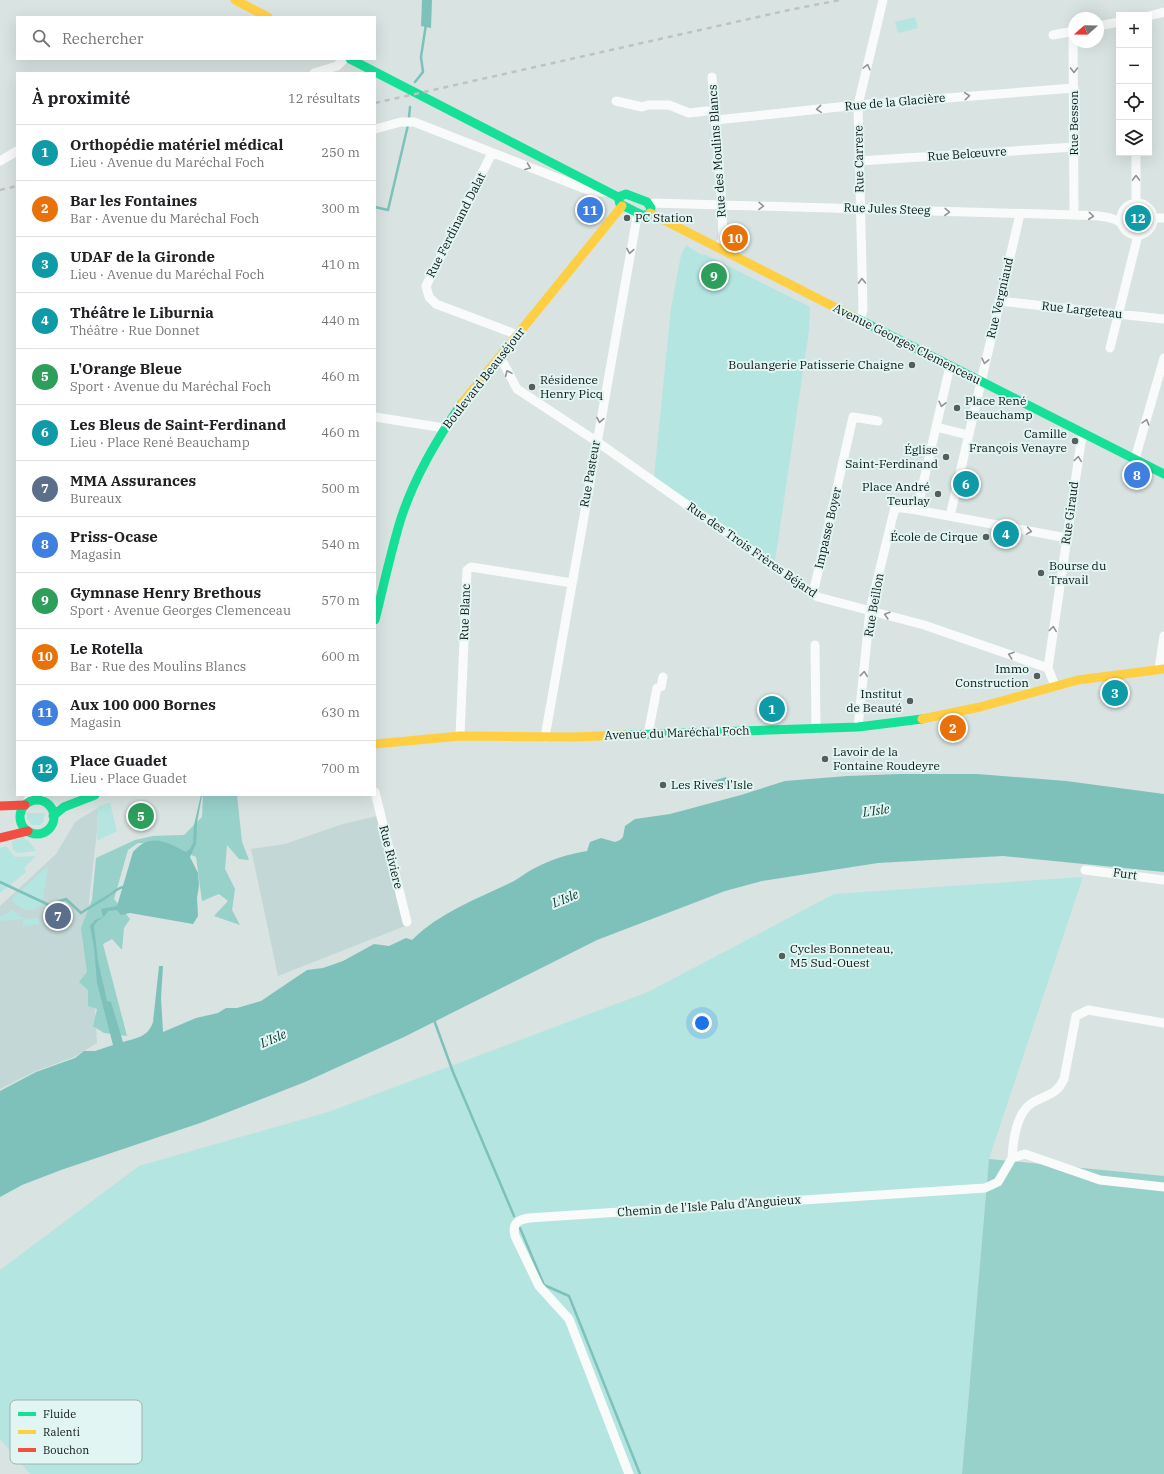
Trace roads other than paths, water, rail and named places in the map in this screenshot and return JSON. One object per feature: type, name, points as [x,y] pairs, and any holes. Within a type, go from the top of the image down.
[{"type":"main road","points":[[235,0],[266,16]]},
{"type":"main road","name":"Avenue Georges Clemenceau","points":[[352,60],[606,192],[636,212],[644,216],[650,209]]},
{"type":"main road","name":"Avenue Georges Clemenceau","points":[[620,202],[626,194],[719,248],[980,382],[1164,474]]},
{"type":"main road","name":"Boulevard Beauséjour","points":[[376,616],[399,524],[412,489],[444,428],[498,358],[518,335],[620,202]]},
{"type":"main road","name":"Avenue du Maréchal Foch","points":[[376,744],[460,736],[573,737],[858,727],[917,720],[973,709],[1055,686],[1094,677],[1161,669]]},
{"type":"main road","points":[[0,806],[42,799],[71,799],[78,796]]},
{"type":"main road","points":[[53,816],[64,807],[92,796]]},
{"type":"main road","points":[[0,838],[28,831],[33,833],[43,832],[50,826],[53,816],[50,806],[42,799]]},
{"type":"main road","points":[[9,835],[20,818],[28,801]]},
{"type":"main road","points":[[0,810],[10,810],[20,818],[28,831]]},
{"type":"street","name":"Rue Carrere","points":[[860,320],[863,310],[858,105],[883,0]]},
{"type":"street","points":[[1152,15],[1164,12]]},
{"type":"street","points":[[1104,25],[1116,23]]},
{"type":"street","name":"Rue Besson","points":[[1053,36],[1068,32]]},
{"type":"street","name":"Rue Besson","points":[[1074,48],[1074,215]]},
{"type":"street","points":[[317,72],[337,66],[343,60]]},
{"type":"street","name":"Rue des Moulins Blancs","points":[[712,77],[722,205],[723,238],[719,248]]},
{"type":"street","name":"Rue de la Glacière","points":[[716,120],[858,105],[1074,88]]},
{"type":"street","points":[[616,101],[642,107],[648,105],[669,105],[689,113],[715,110]]},
{"type":"street","name":"Avenue Georges Clemenceau","points":[[376,129],[401,122],[414,122],[593,192],[606,192]]},
{"type":"street","name":"Rue Belœuvre","points":[[860,161],[1074,147]]},
{"type":"street","points":[[0,161],[16,152]]},
{"type":"street","name":"Rue Ferdinand Dalat","points":[[492,153],[426,286],[429,297],[436,304],[518,335]]},
{"type":"street","points":[[1136,156],[1136,202]]},
{"type":"street","name":"Rue Jules Steeg","points":[[650,209],[654,202],[861,208],[1074,215],[1111,219],[1119,221],[1122,224]]},
{"type":"street","points":[[1136,202],[1150,208],[1154,218],[1148,232],[1138,235],[1128,232],[1122,224],[1123,212],[1128,205],[1136,202]]},
{"type":"street","name":"Rue Pasteur","points":[[545,737],[596,441],[637,217],[636,212]]},
{"type":"street","name":"Rue Vergniaud","points":[[980,382],[1020,214]]},
{"type":"street","points":[[1154,218],[1164,218]]},
{"type":"street","points":[[1110,348],[1138,235]]},
{"type":"street","name":"Rue Largeteau","points":[[999,301],[1164,319]]},
{"type":"street","name":"Rue des Trois Frères Béjard","points":[[498,358],[504,364],[517,389],[596,441],[818,597],[924,625],[1048,668]]},
{"type":"street","points":[[1135,459],[1164,361]]},
{"type":"street","points":[[950,366],[917,510],[1067,538]]},
{"type":"street","points":[[950,516],[980,382]]},
{"type":"street","points":[[376,417],[444,428]]},
{"type":"street","name":"Impasse Boyer","points":[[813,594],[853,417],[878,421]]},
{"type":"street","points":[[936,427],[968,435]]},
{"type":"street","name":"Rue Giraud","points":[[1055,686],[1048,668],[1081,442],[1084,434]]},
{"type":"street","name":"Rue Beillon","points":[[858,727],[870,610],[895,507],[917,510]]},
{"type":"street","name":"Rue Blanc","points":[[460,736],[467,570],[471,567],[572,583]]},
{"type":"street","points":[[1161,669],[1164,636]]},
{"type":"street","points":[[815,645],[816,729]]},
{"type":"street","points":[[648,734],[657,688],[662,687],[663,677]]},
{"type":"street","name":"Rue Riviere","points":[[376,796],[407,922]]},
{"type":"street","name":"Furt","points":[[1085,870],[1164,880]]},
{"type":"street","points":[[1164,1023],[1088,1010],[1081,1012],[1076,1016],[1064,1079],[1060,1088],[1032,1103],[1024,1111],[1013,1140],[1012,1158],[1025,1154],[1100,1180],[1164,1187]]},
{"type":"street","name":"Chemin de l'Isle Palu d’Anguieux","points":[[629,1474],[568,1319],[539,1286],[515,1236],[513,1229],[516,1223],[529,1218],[985,1188],[998,1182],[1012,1158]]},
{"type":"water","points":[[422,0],[432,0],[431,28],[421,26]]},
{"type":"water","name":"L'Isle","points":[[900,774],[977,774],[1066,781],[1164,794],[1164,872],[1003,856],[878,863],[762,881],[725,891],[597,940],[404,1037],[305,1082],[203,1122],[61,1170],[22,1185],[0,1197],[0,1091],[36,1072],[75,1058],[84,1051],[95,1051],[113,1045],[97,983],[94,947],[90,926],[95,920],[103,917],[94,926],[98,961],[107,1001],[111,1002],[123,1042],[145,1034],[151,1027],[153,1022],[159,966],[163,966],[161,998],[163,1032],[196,1018],[218,1013],[226,1008],[237,1008],[261,1001],[307,970],[323,968],[343,961],[374,944],[389,946],[406,938],[412,940],[435,921],[460,906],[514,881],[541,865],[561,857],[587,851],[590,842],[601,838],[615,842],[620,840],[623,837],[625,826],[635,819],[670,814],[741,795],[785,781],[847,776]]},
{"type":"water","points":[[726,777],[728,784],[715,788],[713,781]]},
{"type":"water","points":[[202,796],[197,823],[196,844],[190,857],[198,873],[199,885],[197,898],[198,916],[193,924],[130,913],[121,915],[117,910],[108,911],[103,917],[101,909],[117,906],[133,852],[139,846],[146,842],[159,841],[165,842],[186,852],[190,849],[193,843],[194,825]]},
{"type":"waterway","points":[[415,82],[423,72],[421,57],[426,24]]},
{"type":"waterway","points":[[409,117],[410,107]]},
{"type":"waterway","points":[[376,207],[388,210],[408,125]]},
{"type":"waterway","points":[[0,882],[49,905],[66,899],[81,913],[117,889],[124,887]]},
{"type":"waterway","points":[[434,1020],[453,1072],[514,1216]]},
{"type":"waterway","points":[[520,1228],[544,1285],[569,1296],[640,1474]]},
{"type":"railway","points":[[376,103],[789,10],[840,0]]},
{"type":"railway","points":[[0,190],[16,186]]},
{"type":"place","name":"Aux 100 000 Bornes","points":[[590,210]]},
{"type":"place","name":"PC Station","points":[[627,218]]},
{"type":"place","name":"Place Guadet","points":[[1138,218]]},
{"type":"place","name":"Le Rotella","points":[[735,238]]},
{"type":"place","name":"Gymnase Henry Brethous","points":[[714,276]]},
{"type":"place","name":"Boulangerie Patisserie Chaigne","points":[[912,365]]},
{"type":"place","name":"Résidence Henry Picq","points":[[532,387]]},
{"type":"place","name":"Place René Beauchamp","points":[[957,408]]},
{"type":"place","name":"Camille François Venayre","points":[[1075,441]]},
{"type":"place","name":"Église Saint-Ferdinand","points":[[946,457]]},
{"type":"place","name":"Priss-Ocase","points":[[1137,475]]},
{"type":"place","name":"Les Bleus de Saint-Ferdinand","points":[[966,484]]},
{"type":"place","name":"Place André Teurlay","points":[[938,494]]},
{"type":"place","name":"Théâtre le Liburnia","points":[[1006,534]]},
{"type":"place","name":"École de Cirque","points":[[986,537]]},
{"type":"place","name":"Bourse du Travail","points":[[1041,573]]},
{"type":"place","name":"Immo Construction","points":[[1037,676]]},
{"type":"place","name":"UDAF de la Gironde","points":[[1115,693]]},
{"type":"place","name":"Institut de Beauté","points":[[910,701]]},
{"type":"place","name":"Orthopédie matériel médical","points":[[772,709]]},
{"type":"place","name":"Bar les Fontaines","points":[[953,728]]},
{"type":"place","name":"Lavoir de la Fontaine Roudeyre","points":[[825,759]]},
{"type":"place","name":"Les Rives l'Isle","points":[[663,785]]},
{"type":"place","name":"L'Orange Bleue","points":[[141,816]]},
{"type":"place","name":"MMA Assurances","points":[[58,916]]},
{"type":"place","name":"Cycles Bonneteau, M5 Sud-Ouest","points":[[782,956]]}]
